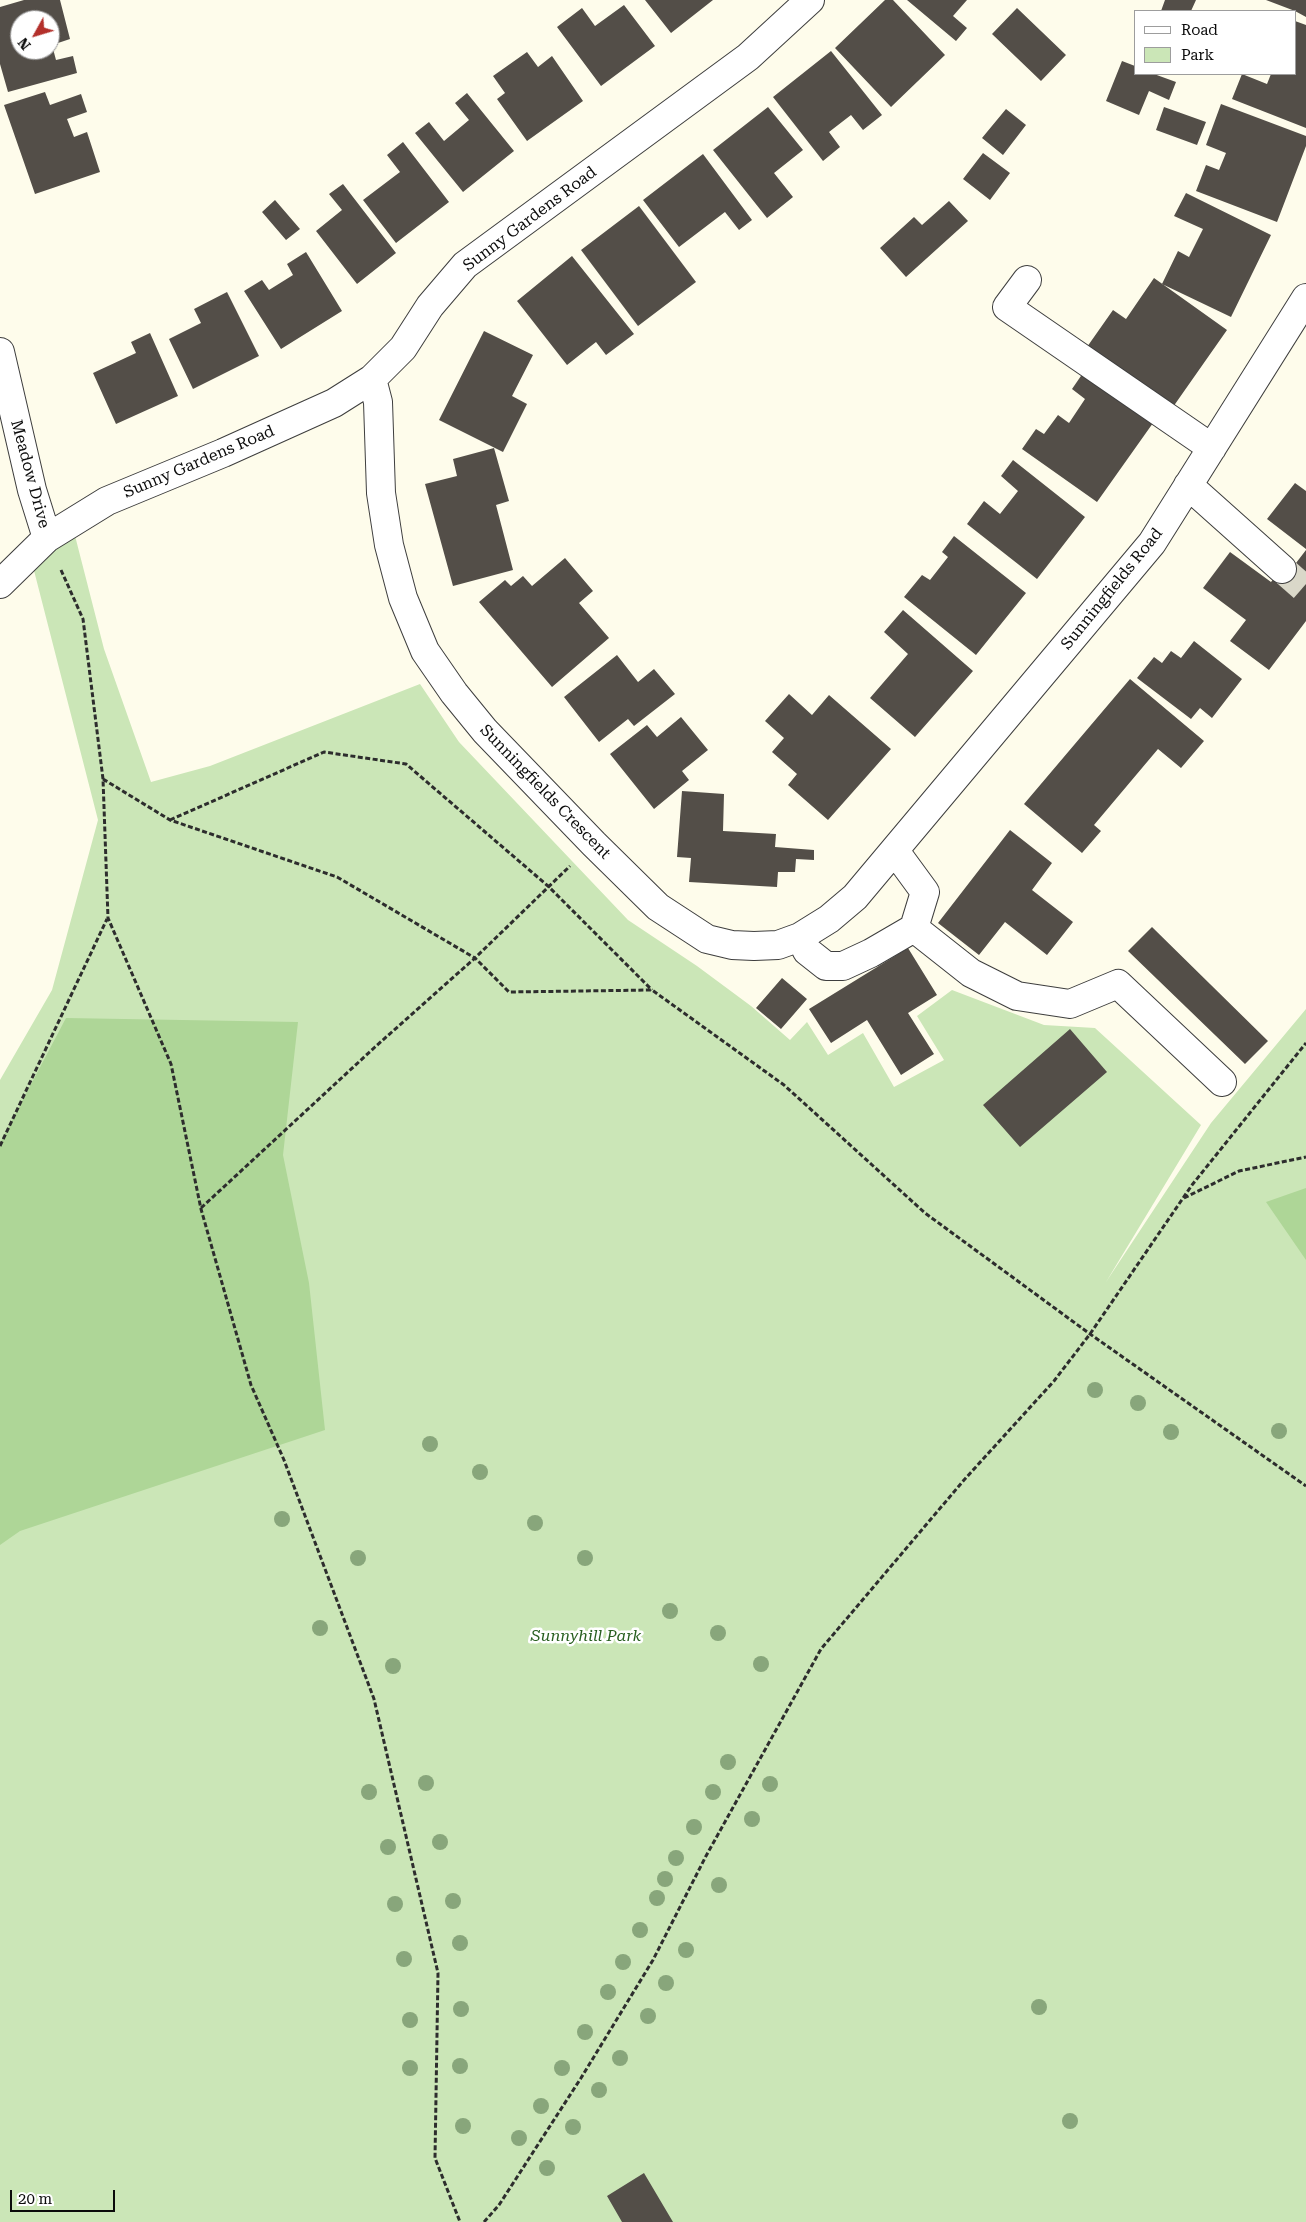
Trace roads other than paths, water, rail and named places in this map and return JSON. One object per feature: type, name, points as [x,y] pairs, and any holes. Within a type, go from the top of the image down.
[{"type":"street","name":"Sunny Gardens Road","points":[[0,584],[47,538],[107,501],[223,454],[334,403],[372,379],[403,348],[430,306],[465,265],[748,57],[810,0]]},
{"type":"street","points":[[1027,280],[1007,307],[1212,448]]},
{"type":"street","name":"Sunningfields Road","points":[[902,843],[1152,543],[1212,448],[1299,327],[1306,298]]},
{"type":"street","name":"Meadow Drive","points":[[0,352],[32,490],[47,538]]},
{"type":"street","name":"Sunningfields Crescent","points":[[372,379],[378,402],[381,493],[389,545],[403,598],[425,651],[454,693],[485,730],[594,844],[658,907],[707,939],[732,945],[778,945],[800,937],[829,919],[855,898],[902,843]]},
{"type":"street","points":[[1188,485],[1282,568]]},
{"type":"street","points":[[800,937],[807,951],[826,966],[843,966],[914,928],[924,892],[902,843]]},
{"type":"street","points":[[914,928],[971,973],[1017,996],[1070,1004],[1118,984],[1222,1082]]},
{"type":"tunnel","points":[[1282,569],[1306,590]]},
{"type":"park label","name":"Sunnyhill Park","points":[[586,1636]]}]
